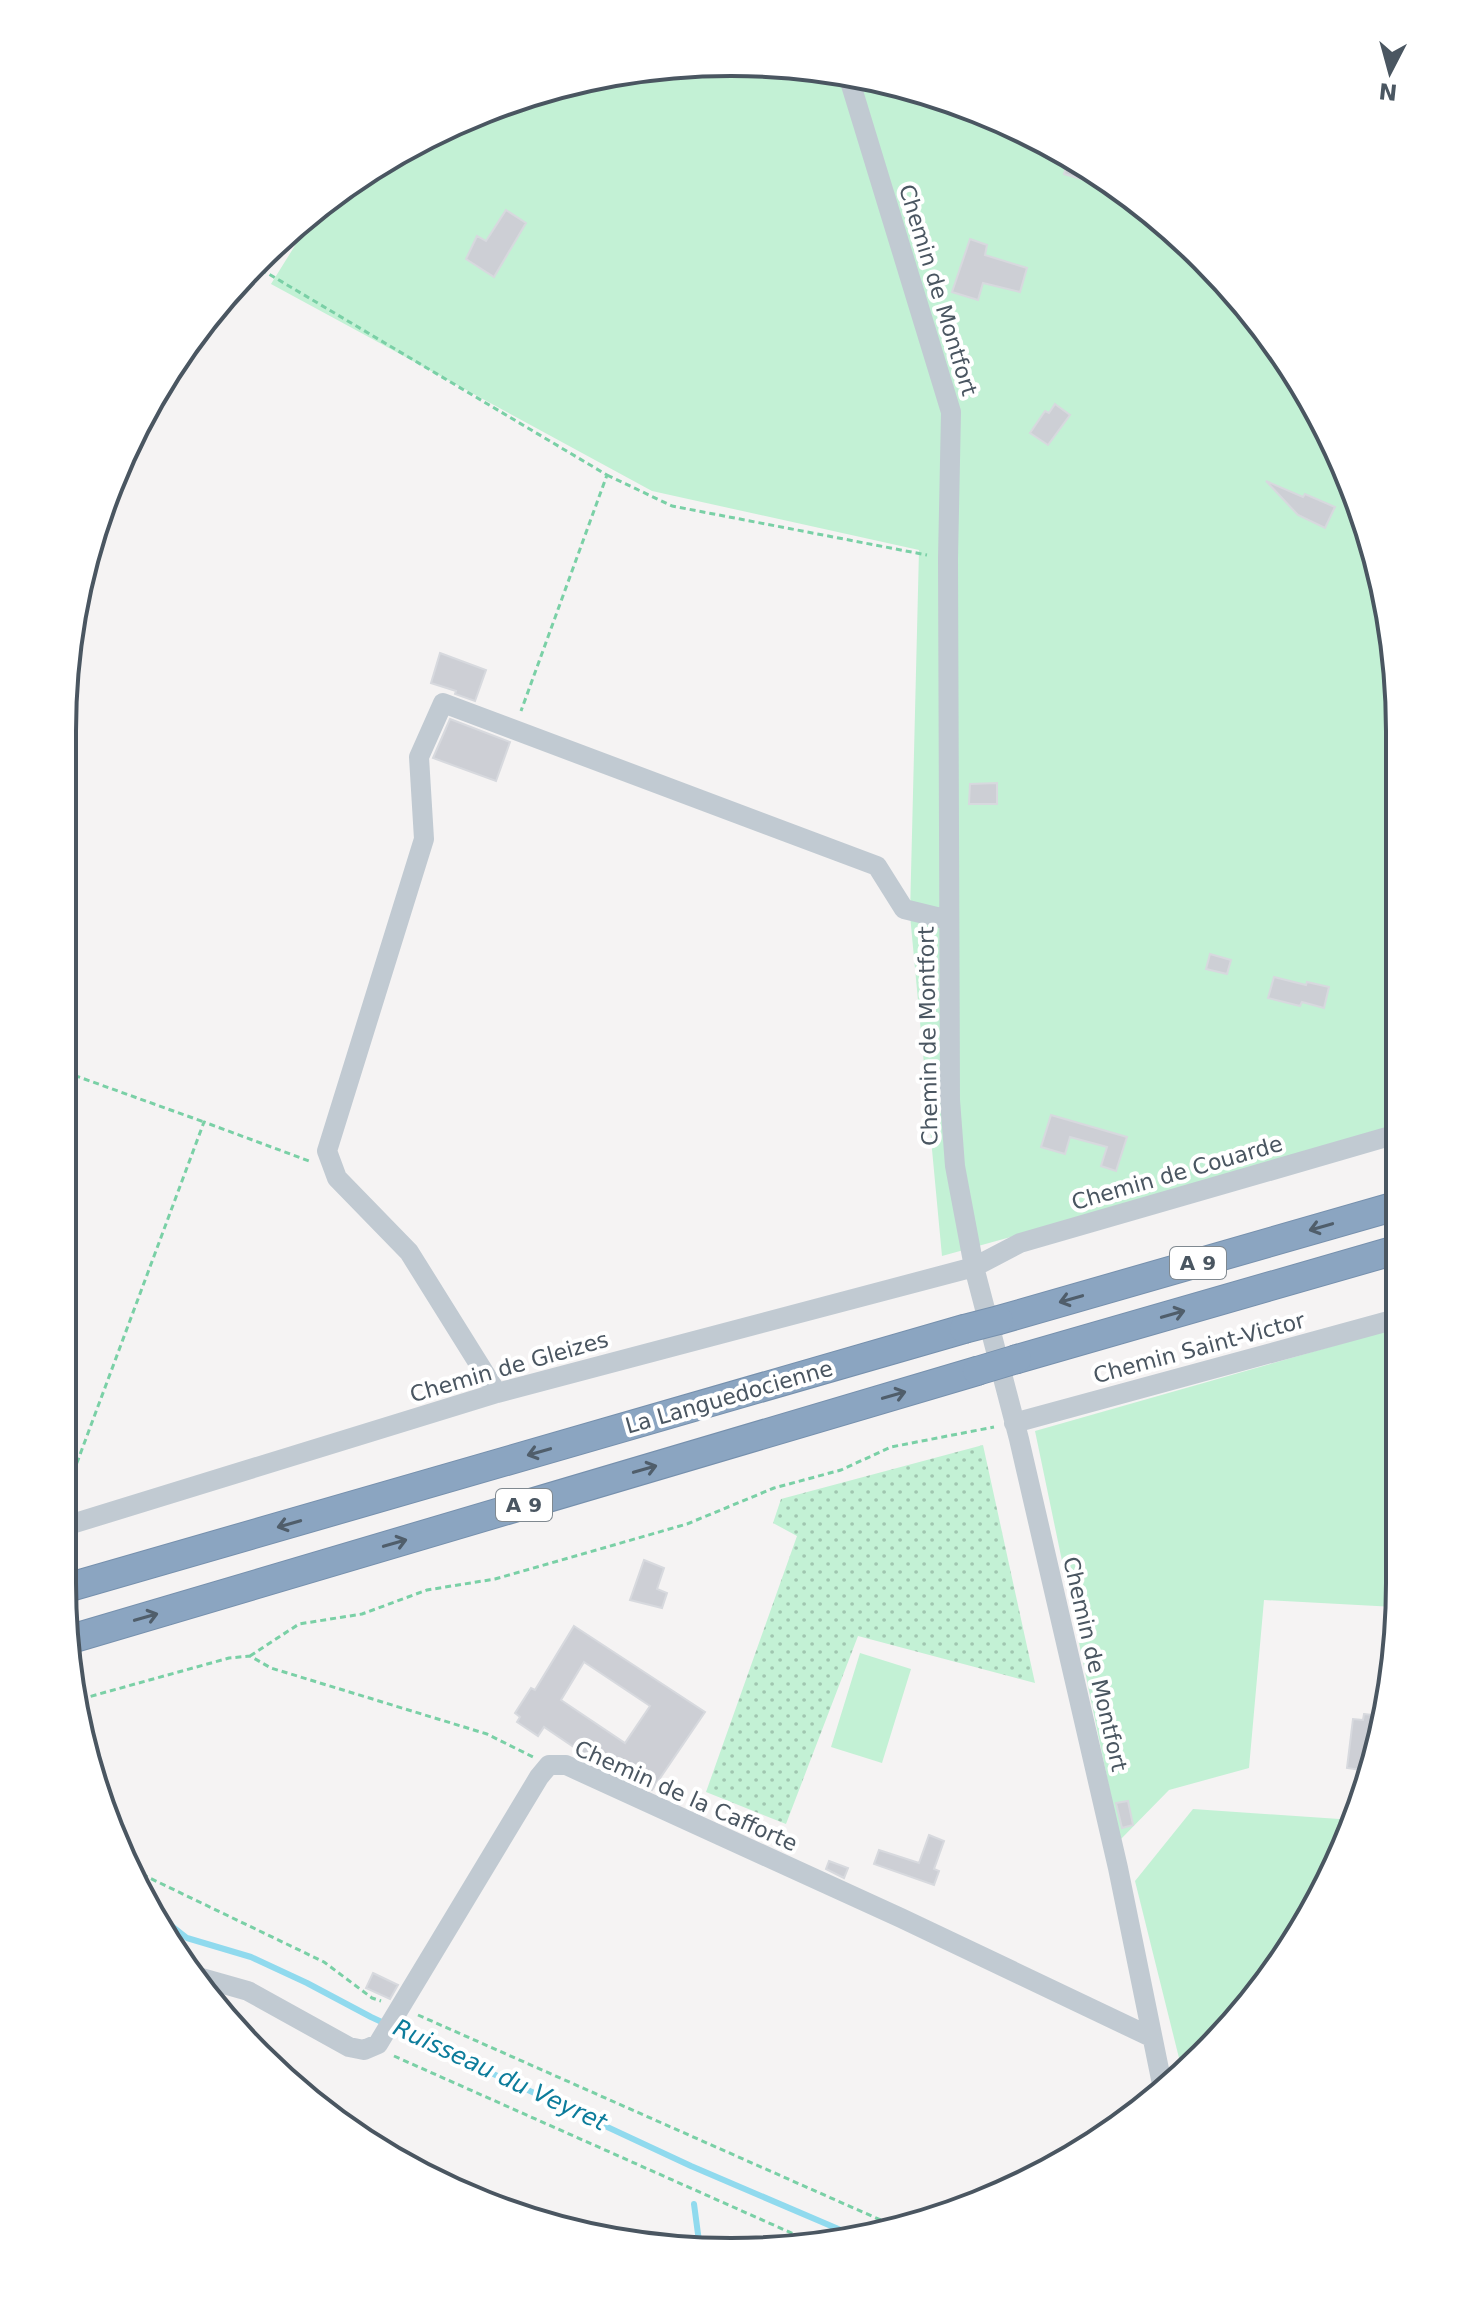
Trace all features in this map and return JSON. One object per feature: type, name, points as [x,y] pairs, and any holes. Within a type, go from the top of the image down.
[{"type":"highway","name":"La Languedocienne","points":[[76,1585],[1386,1209]]},
{"type":"highway","name":"La Languedocienne","points":[[78,1637],[1386,1253]]},
{"type":"street","name":"Chemin de Montfort","points":[[852,88],[951,412],[948,559],[949,920],[950,1100],[955,1166],[974,1267],[1014,1423],[1118,1868],[1160,2077]]},
{"type":"street","points":[[497,1393],[409,1252],[337,1178],[327,1151],[424,839],[419,757],[443,703],[877,866],[904,909],[949,920]]},
{"type":"street","name":"Chemin de Couarde","points":[[974,1267],[1020,1243],[1386,1137]]},
{"type":"street","name":"Chemin de Gleizes","points":[[76,1523],[497,1393],[974,1267]]},
{"type":"street","name":"Chemin Saint-Victor","points":[[1014,1423],[1386,1322]]},
{"type":"street","name":"Chemin de la Cafforte","points":[[375,2045],[549,1765],[566,1765],[901,1918],[1151,2037]]},
{"type":"street","points":[[210,1980],[248,1991],[349,2047],[364,2050],[375,2045]]},
{"type":"path","points":[[265,272],[607,475],[672,506],[948,559]]},
{"type":"path","points":[[514,729],[607,475]]},
{"type":"path","points":[[76,1076],[313,1163],[327,1151]]},
{"type":"path","points":[[76,1465],[204,1122]]},
{"type":"path","points":[[87,1697],[229,1658],[250,1656],[299,1624],[362,1614],[427,1590],[495,1579],[687,1524],[774,1488],[841,1470],[891,1447],[1014,1423]]},
{"type":"path","points":[[250,1656],[271,1668],[487,1734],[549,1765]]},
{"type":"path","points":[[146,1876],[324,1962],[372,1998],[881,2220]]},
{"type":"path","points":[[375,2045],[795,2234]]},
{"type":"green space","points":[[688,77],[774,77],[901,98],[982,126],[1021,144],[1095,186],[1130,211],[1194,268],[1251,332],[1276,367],[1336,480],[1364,561],[1385,688],[1386,1134],[942,1256],[910,915],[919,550],[652,491],[271,284],[299,239],[332,211],[367,186],[441,144],[480,126],[561,98]]},
{"type":"green space","points":[[1386,1331],[1385,1606],[1264,1600],[1249,1768],[1169,1790],[1120,1840],[1035,1431]]},
{"type":"green space","points":[[983,1445],[1035,1683],[858,1636],[786,1824],[706,1792],[797,1536],[773,1523],[781,1499]]},
{"type":"green space","points":[[860,1653],[911,1669],[882,1763],[831,1747]]},
{"type":"green space","points":[[1193,1809],[1342,1819],[1318,1873],[1276,1947],[1223,2015],[1179,2060],[1135,1881]]},
{"type":"building","points":[[1066,169],[1085,180],[1064,174]]},
{"type":"building","points":[[506,210],[526,223],[494,277],[466,259],[477,236],[486,241]]},
{"type":"building","points":[[970,239],[987,245],[985,255],[1027,268],[1020,292],[983,283],[978,300],[952,292]]},
{"type":"building","points":[[1055,404],[1070,415],[1048,445],[1030,433],[1045,411],[1049,413]]},
{"type":"building","points":[[1266,481],[1335,507],[1325,528],[1298,515]]},
{"type":"building","points":[[440,653],[486,670],[475,701],[431,683]]},
{"type":"building","points":[[450,719],[510,742],[496,781],[433,758]]},
{"type":"building","points":[[997,783],[997,804],[969,804],[970,784]]},
{"type":"building","points":[[1210,954],[1231,960],[1227,974],[1206,969]]},
{"type":"building","points":[[1274,977],[1329,987],[1324,1008],[1268,998]]},
{"type":"building","points":[[1051,1115],[1127,1137],[1116,1171],[1101,1166],[1107,1147],[1070,1137],[1065,1154],[1041,1147]]},
{"type":"building","points":[[644,1560],[664,1568],[657,1589],[667,1593],[662,1608],[630,1600]]},
{"type":"building","points":[[574,1626],[705,1712],[652,1790],[606,1769],[544,1727],[538,1736],[517,1722],[520,1717],[515,1713],[531,1688],[535,1690]],"holes":[[[584,1662],[650,1706],[625,1743],[561,1700]]]},
{"type":"building","points":[[1364,1714],[1372,1715],[1359,1770],[1347,1768],[1353,1719],[1363,1720]]},
{"type":"building","points":[[1128,1801],[1133,1825],[1122,1828],[1116,1803]]},
{"type":"building","points":[[929,1835],[944,1841],[934,1869],[939,1871],[934,1885],[874,1864],[879,1850],[919,1863]]},
{"type":"building","points":[[829,1861],[848,1868],[844,1878],[826,1869]]},
{"type":"building","points":[[373,1973],[398,1985],[390,1999],[366,1988]]},
{"type":"waterway","name":"Ruisseau du Veyret","points":[[175,1929],[187,1938],[251,1957],[371,2017],[691,2166],[837,2229]]},
{"type":"waterway","points":[[694,2204],[698,2237]]}]
